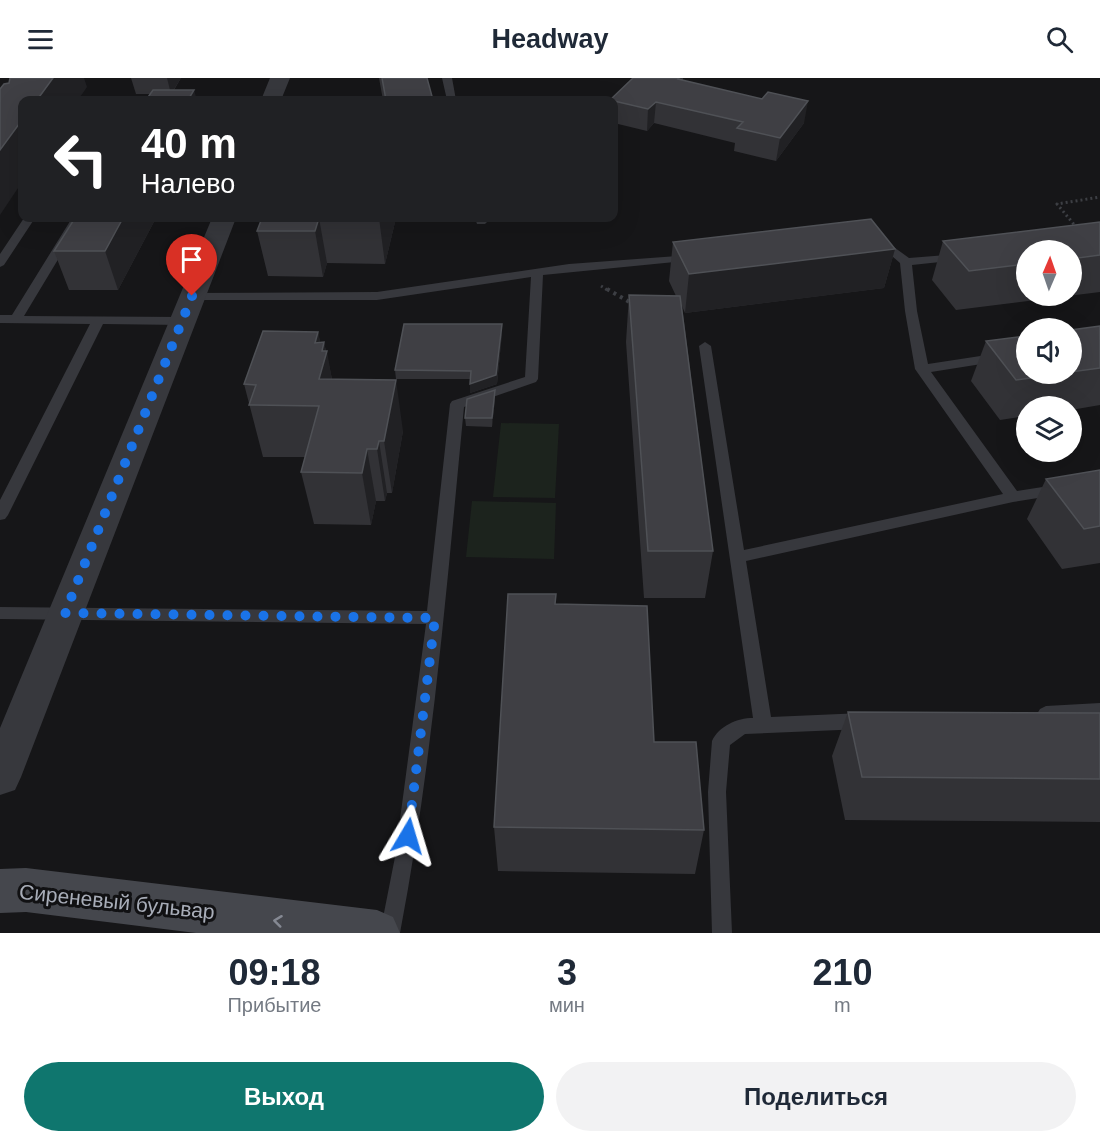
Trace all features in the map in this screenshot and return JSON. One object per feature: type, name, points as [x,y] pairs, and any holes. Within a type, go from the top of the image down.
[{"type":"main road","name":"Сиреневый бульвар","points":[[0,891],[26,890],[377,933]]},
{"type":"street","points":[[273,96],[280,78]]},
{"type":"street","points":[[0,777],[222,222]]},
{"type":"lane","points":[[447,78],[451,96]]},
{"type":"lane","points":[[0,262],[26,222]]},
{"type":"lane","points":[[15,320],[75,222]]},
{"type":"lane","points":[[865,237],[876,236],[906,262],[910,311],[922,369],[1012,497]]},
{"type":"lane","points":[[906,262],[975,255]]},
{"type":"lane","points":[[0,319],[98,321],[187,308],[377,296],[569,267],[707,256]]},
{"type":"lane","points":[[390,933],[405,857],[435,618],[458,404],[531,379],[537,272]]},
{"type":"lane","points":[[0,515],[98,321]]},
{"type":"lane","points":[[705,346],[763,725]]},
{"type":"lane","points":[[922,369],[1016,355]]},
{"type":"lane","points":[[737,557],[1012,497],[1100,483]]},
{"type":"lane","points":[[0,613],[435,618]]},
{"type":"lane","points":[[1030,714],[1100,711]]},
{"type":"lane","points":[[722,933],[717,792],[721,741],[741,726],[879,720]]},
{"type":"path","points":[[1083,236],[1057,204],[1100,197]]},
{"type":"path","points":[[569,267],[637,307]]},
{"type":"shaded area","points":[[501,423],[559,424],[555,498],[493,497]]},
{"type":"shaded area","points":[[472,501],[556,503],[554,559],[466,557]]},
{"type":"building","points":[[10,78],[53,78],[40,96],[18,96],[18,125],[0,150],[0,89],[4,84],[9,83]]},
{"type":"building","points":[[382,78],[427,78],[432,96],[385,96]]},
{"type":"building","points":[[633,78],[679,78],[762,99],[768,92],[808,101],[780,138],[737,128],[743,122],[656,102],[648,109],[618,102],[618,96],[614,96]]},
{"type":"building","points":[[153,90],[194,90],[190,96],[149,96]]},
{"type":"building","points":[[871,219],[895,249],[689,274],[673,242]]},
{"type":"building","points":[[72,222],[121,222],[105,251],[54,251]]},
{"type":"building","points":[[260,222],[318,222],[315,231],[257,231]]},
{"type":"building","points":[[1100,222],[1100,255],[1082,257],[1082,240],[1016,240],[1016,265],[969,271],[943,241]]},
{"type":"building","points":[[629,295],[680,296],[713,551],[648,551]]},
{"type":"building","points":[[404,324],[502,324],[496,375],[470,384],[471,371],[395,370]]},
{"type":"building","points":[[1100,326],[1100,368],[1082,370],[1082,328]]},
{"type":"building","points":[[263,331],[318,332],[315,343],[324,342],[322,351],[327,351],[319,379],[396,380],[384,441],[379,441],[377,449],[367,449],[362,473],[301,472],[319,406],[249,405],[256,385],[244,384]]},
{"type":"building","points":[[1016,337],[1016,380],[986,341]]},
{"type":"building","points":[[495,390],[492,418],[465,418],[467,399]]},
{"type":"building","points":[[1100,470],[1100,526],[1084,529],[1046,479]]},
{"type":"building","points":[[508,594],[556,594],[555,604],[647,606],[654,742],[696,742],[704,830],[494,827]]},
{"type":"building","points":[[848,712],[1100,713],[1100,779],[862,777]]},
{"type":"route","points":[[192,296],[65,613],[435,618],[408,836]]}]
